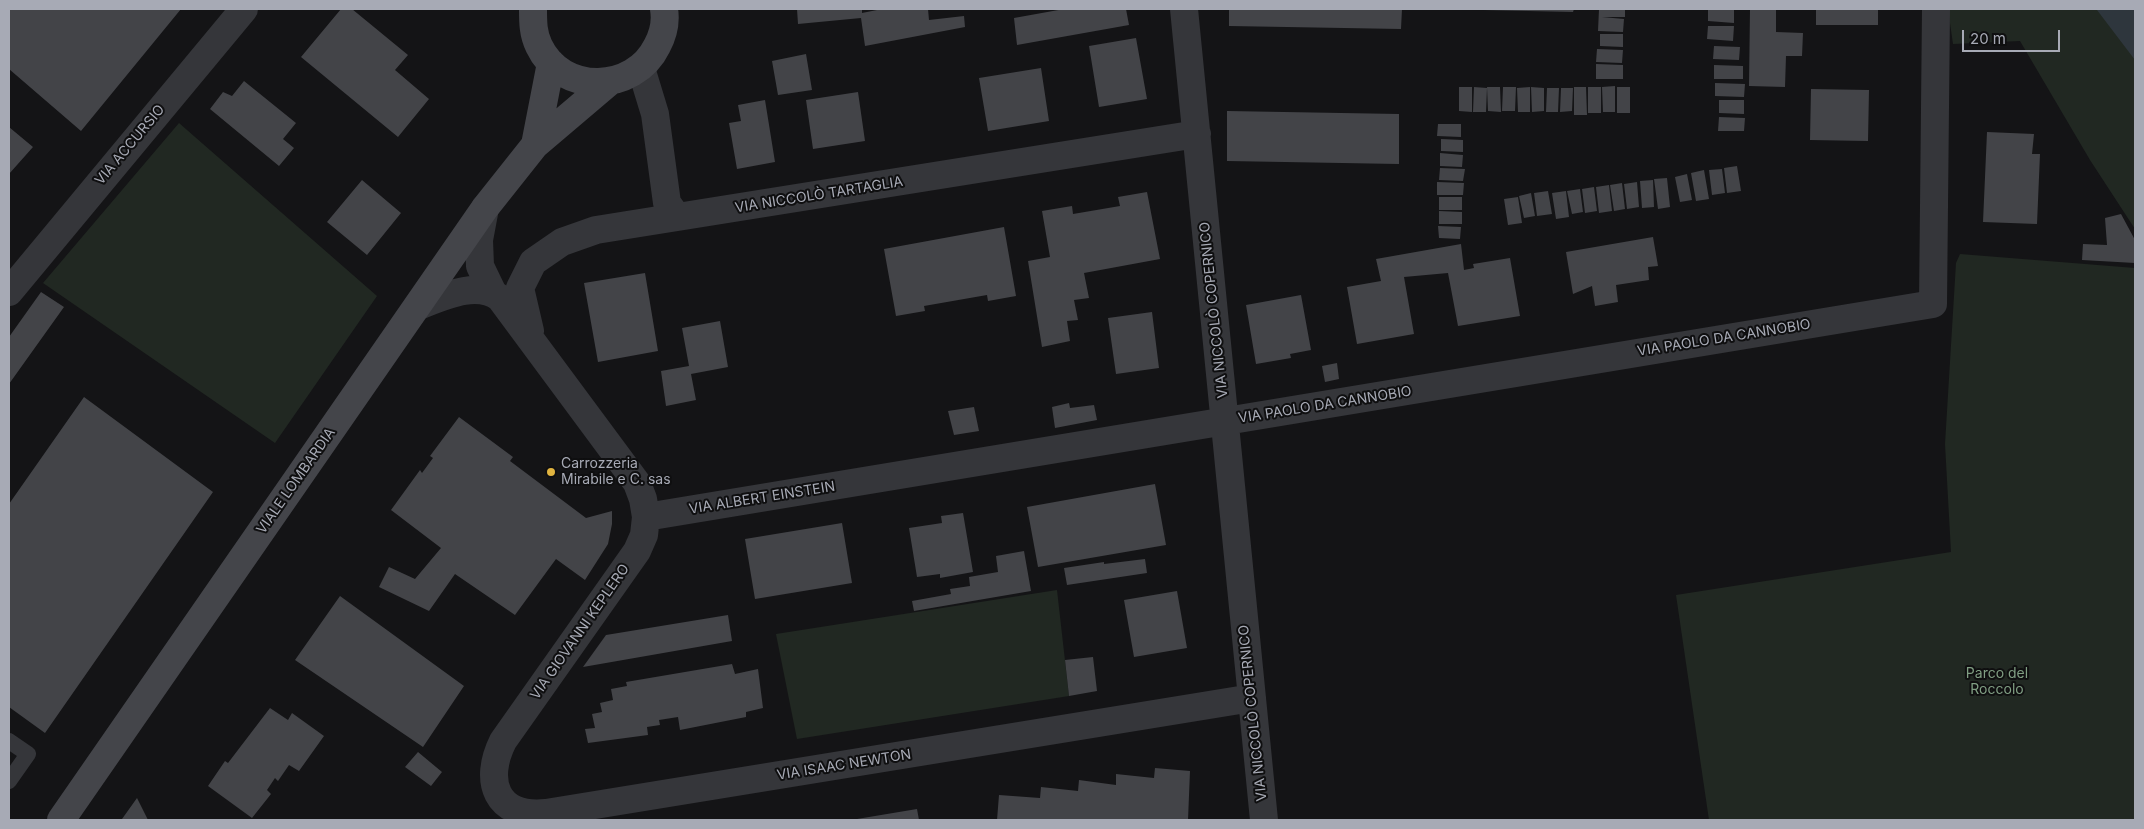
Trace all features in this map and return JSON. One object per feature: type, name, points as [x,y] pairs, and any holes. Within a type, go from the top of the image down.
[{"type":"main road","name":"VIALE LOMBARDIA","points":[[533,9],[533,28],[539,47],[551,64],[568,76],[587,82],[608,83],[625,78],[641,68],[654,54],[662,37],[665,11]]},
{"type":"main road","name":"VIALE LOMBARDIA","points":[[535,145],[551,64]]},
{"type":"main road","name":"VIALE LOMBARDIA","points":[[62,820],[485,208],[535,145],[608,83]]},
{"type":"street","name":"VIA ACCURSIO","points":[[12,282],[244,9]]},
{"type":"street","name":"VIA NICCOLÒ COPERNICO","points":[[1184,9],[1264,820]]},
{"type":"street","name":"VIA PAOLO DA CANNOBIO","points":[[1224,421],[1933,304],[1936,9]]},
{"type":"street","points":[[641,68],[655,114],[666,202],[677,218]]},
{"type":"street","name":"VIA NICCOLÒ TARTAGLIA","points":[[533,342],[520,288],[533,262],[562,242],[596,230],[1197,134]]},
{"type":"street","points":[[485,208],[479,240],[480,266],[493,293],[500,298],[636,483],[643,499],[646,517]]},
{"type":"street","points":[[418,306],[462,291],[493,293]]},
{"type":"street","name":"VIA ALBERT EINSTEIN","points":[[646,517],[1224,421]]},
{"type":"street","name":"VIA GIOVANNI KEPLERO","points":[[503,741],[637,551],[644,535],[646,517]]},
{"type":"street","name":"VIA ISAAC NEWTON","points":[[503,741],[494,766],[497,794],[507,805],[520,812],[532,814],[1252,698]]},
{"type":"lane","points":[[9,741],[28,754],[9,781]]},
{"type":"green space","points":[[1948,9],[2135,9],[2135,229],[2090,160],[2020,41],[1953,44]]},
{"type":"green space","points":[[179,123],[377,296],[275,443],[43,283]]},
{"type":"green space","name":"Parco del Roccolo","points":[[1960,254],[2135,268],[2135,820],[1709,820],[1676,595],[1951,552],[1945,444],[1956,263]]},
{"type":"green space","points":[[1057,590],[1069,696],[797,739],[776,634]]},
{"type":"shaded area","points":[[2135,9],[2135,60],[2097,10]]},
{"type":"building","points":[[9,9],[181,9],[81,131],[9,69]]},
{"type":"building","points":[[341,9],[352,9],[408,55],[395,70],[429,99],[398,137],[301,57]]},
{"type":"building","points":[[797,9],[862,9],[862,13],[882,9],[928,9],[929,20],[964,16],[965,27],[865,46],[861,18],[798,24]]},
{"type":"building","points":[[1064,9],[1126,9],[1129,25],[1017,45],[1014,18]]},
{"type":"building","points":[[1229,9],[1402,9],[1401,29],[1229,26]]},
{"type":"building","points":[[1483,9],[1574,9],[1573,12]]},
{"type":"building","points":[[1599,9],[1625,9],[1625,17],[1602,17],[1624,19],[1623,32],[1598,31]]},
{"type":"building","points":[[1708,9],[1734,9],[1734,23],[1708,21]]},
{"type":"building","points":[[1750,9],[1776,9],[1776,32],[1803,33],[1802,56],[1786,56],[1785,87],[1749,86]]},
{"type":"building","points":[[1816,9],[1878,9],[1878,25],[1816,25]]},
{"type":"building","points":[[1708,26],[1734,26],[1733,41],[1707,39]]},
{"type":"building","points":[[1600,34],[1623,34],[1623,47],[1600,46]]},
{"type":"building","points":[[1136,38],[1147,99],[1099,107],[1089,46]]},
{"type":"building","points":[[1714,46],[1740,47],[1739,60],[1713,59]]},
{"type":"building","points":[[1597,49],[1623,50],[1622,63],[1596,62]]},
{"type":"building","points":[[806,54],[812,90],[778,95],[772,61]]},
{"type":"building","points":[[1596,64],[1623,65],[1623,79],[1596,79]]},
{"type":"building","points":[[1714,65],[1743,66],[1743,79],[1714,79]]},
{"type":"building","points":[[1041,68],[1049,121],[988,131],[979,78]]},
{"type":"building","points":[[244,81],[296,123],[283,139],[294,148],[279,166],[210,109],[223,92],[232,96]]},
{"type":"building","points":[[1715,83],[1745,84],[1744,97],[1715,96]]},
{"type":"building","points":[[1615,86],[1615,112],[1603,112],[1602,87]]},
{"type":"building","points":[[1459,87],[1472,87],[1472,112],[1459,111]]},
{"type":"building","points":[[1474,87],[1487,88],[1486,112],[1473,112]]},
{"type":"building","points":[[1487,87],[1500,87],[1501,112],[1488,111]]},
{"type":"building","points":[[1503,87],[1516,87],[1515,111],[1502,111]]},
{"type":"building","points":[[1530,87],[1530,112],[1518,112],[1517,88]]},
{"type":"building","points":[[1531,87],[1544,88],[1544,111],[1532,112]]},
{"type":"building","points":[[1574,87],[1586,87],[1587,115],[1574,115]]},
{"type":"building","points":[[1588,87],[1601,87],[1601,113],[1588,113]]},
{"type":"building","points":[[1617,87],[1630,87],[1630,113],[1617,113]]},
{"type":"building","points":[[1547,88],[1559,88],[1558,112],[1546,112]]},
{"type":"building","points":[[1561,88],[1573,88],[1572,111],[1560,112]]},
{"type":"building","points":[[1811,89],[1869,90],[1868,141],[1810,140]]},
{"type":"building","points":[[858,92],[865,141],[813,149],[806,100]]},
{"type":"building","points":[[765,100],[775,162],[737,169],[729,123],[741,121],[738,105]]},
{"type":"building","points":[[1719,100],[1744,100],[1744,114],[1719,113]]},
{"type":"building","points":[[1227,111],[1399,114],[1399,164],[1227,161]]},
{"type":"building","points":[[1719,117],[1745,118],[1744,131],[1718,131]]},
{"type":"building","points":[[1438,124],[1461,124],[1461,137],[1437,136]]},
{"type":"building","points":[[9,127],[33,147],[9,174]]},
{"type":"building","points":[[1987,132],[2034,134],[2032,154],[2040,154],[2037,224],[1983,222]]},
{"type":"building","points":[[1441,139],[1463,140],[1463,152],[1441,151]]},
{"type":"building","points":[[1440,153],[1463,155],[1462,167],[1440,166]]},
{"type":"building","points":[[1737,166],[1741,191],[1727,193],[1724,168]]},
{"type":"building","points":[[1440,168],[1465,169],[1463,181],[1439,180]]},
{"type":"building","points":[[1722,169],[1725,193],[1712,195],[1709,170]]},
{"type":"building","points":[[1704,170],[1709,199],[1696,201],[1691,173]]},
{"type":"building","points":[[1687,174],[1692,200],[1680,202],[1675,177]]},
{"type":"building","points":[[1667,178],[1670,207],[1658,209],[1654,179]]},
{"type":"building","points":[[362,180],[401,213],[367,255],[327,222]]},
{"type":"building","points":[[1653,180],[1654,207],[1642,208],[1640,181]]},
{"type":"building","points":[[1437,182],[1464,183],[1463,195],[1437,195]]},
{"type":"building","points":[[1637,182],[1639,207],[1627,209],[1624,184]]},
{"type":"building","points":[[1622,183],[1625,209],[1614,211],[1610,185]]},
{"type":"building","points":[[1609,185],[1612,211],[1599,213],[1596,187]]},
{"type":"building","points":[[1594,187],[1597,211],[1585,213],[1582,189]]},
{"type":"building","points":[[1580,189],[1583,212],[1572,214],[1567,191]]},
{"type":"building","points":[[1548,191],[1552,214],[1537,216],[1534,193]]},
{"type":"building","points":[[1566,191],[1569,217],[1556,219],[1552,193]]},
{"type":"building","points":[[1147,192],[1160,259],[1084,273],[1089,298],[1074,300],[1078,320],[1067,321],[1070,341],[1042,347],[1028,261],[1050,257],[1042,211],[1072,206],[1073,214],[1120,206],[1118,197]]},
{"type":"building","points":[[1531,193],[1535,216],[1524,218],[1519,196]]},
{"type":"building","points":[[1439,197],[1462,197],[1462,210],[1439,210]]},
{"type":"building","points":[[1518,197],[1522,223],[1508,225],[1504,199]]},
{"type":"building","points":[[1439,211],[1462,212],[1462,224],[1439,224]]},
{"type":"building","points":[[2121,214],[2135,240],[2135,263],[2082,260],[2083,244],[2107,245],[2105,218]]},
{"type":"building","points":[[1438,226],[1461,227],[1460,239],[1439,238]]},
{"type":"building","points":[[1004,227],[1016,296],[988,301],[987,295],[924,306],[925,311],[896,316],[884,249]]},
{"type":"building","points":[[1653,237],[1658,266],[1648,267],[1649,280],[1616,285],[1618,302],[1595,306],[1592,286],[1573,294],[1566,252]]},
{"type":"building","points":[[1461,244],[1464,270],[1474,268],[1473,264],[1510,258],[1520,316],[1458,326],[1448,273],[1404,277],[1414,334],[1357,344],[1347,287],[1381,281],[1376,259]]},
{"type":"building","points":[[645,273],[658,351],[598,362],[584,283]]},
{"type":"building","points":[[41,292],[64,307],[9,384],[9,337]]},
{"type":"building","points":[[1301,295],[1311,350],[1290,354],[1291,358],[1256,364],[1246,305]]},
{"type":"building","points":[[1152,312],[1159,368],[1116,374],[1108,318]]},
{"type":"building","points":[[720,321],[728,367],[691,374],[696,400],[666,406],[661,371],[689,366],[682,328]]},
{"type":"building","points":[[1337,363],[1339,379],[1325,382],[1322,366]]},
{"type":"building","points":[[84,397],[213,492],[45,733],[9,707],[9,504]]},
{"type":"building","points":[[1069,403],[1070,408],[1094,405],[1097,420],[1055,428],[1052,407]]},
{"type":"building","points":[[974,407],[979,431],[954,435],[948,411]]},
{"type":"building","points":[[459,417],[513,457],[510,461],[586,518],[612,511],[612,524],[608,544],[585,580],[556,559],[515,615],[455,574],[429,611],[379,587],[389,567],[415,579],[441,548],[391,510],[420,470],[422,473],[433,458],[430,456]]},
{"type":"building","points":[[1155,484],[1166,545],[1038,567],[1027,507]]},
{"type":"building","points":[[963,513],[973,572],[940,578],[940,574],[917,577],[909,528],[942,523],[941,516]]},
{"type":"building","points":[[842,523],[852,583],[755,599],[745,539]]},
{"type":"building","points":[[1024,551],[1031,591],[914,611],[912,601],[951,594],[950,589],[970,586],[969,577],[998,572],[996,556]]},
{"type":"building","points":[[1145,559],[1147,573],[1067,585],[1064,568],[1104,562],[1104,564]]},
{"type":"building","points":[[1177,591],[1187,648],[1134,657],[1124,600]]},
{"type":"building","points":[[340,596],[464,686],[423,747],[295,660]]},
{"type":"building","points":[[728,615],[732,641],[583,667],[606,635]]},
{"type":"building","points":[[1093,657],[1097,691],[1069,696],[1065,660]]},
{"type":"building","points":[[732,664],[735,674],[758,669],[763,708],[746,712],[746,717],[680,730],[678,717],[659,720],[660,725],[647,727],[648,735],[588,743],[585,729],[595,728],[592,714],[602,712],[600,703],[613,700],[611,689],[627,686],[626,682]]},
{"type":"building","points":[[270,708],[288,720],[292,713],[324,736],[299,771],[289,765],[278,781],[275,778],[267,790],[271,794],[252,818],[208,786],[225,761],[228,763]]},
{"type":"building","points":[[418,752],[442,772],[431,786],[405,767]]},
{"type":"building","points":[[1155,768],[1190,771],[1188,820],[997,820],[999,795],[1040,798],[1041,787],[1078,791],[1079,780],[1116,785],[1116,774],[1154,778]]},
{"type":"building","points":[[137,798],[148,820],[122,820],[122,819]]},
{"type":"building","points":[[917,809],[919,820],[857,820],[857,819]]},
{"type":"place","name":"Carrozzeria Mirabile e C. sas","points":[[551,472]]}]
